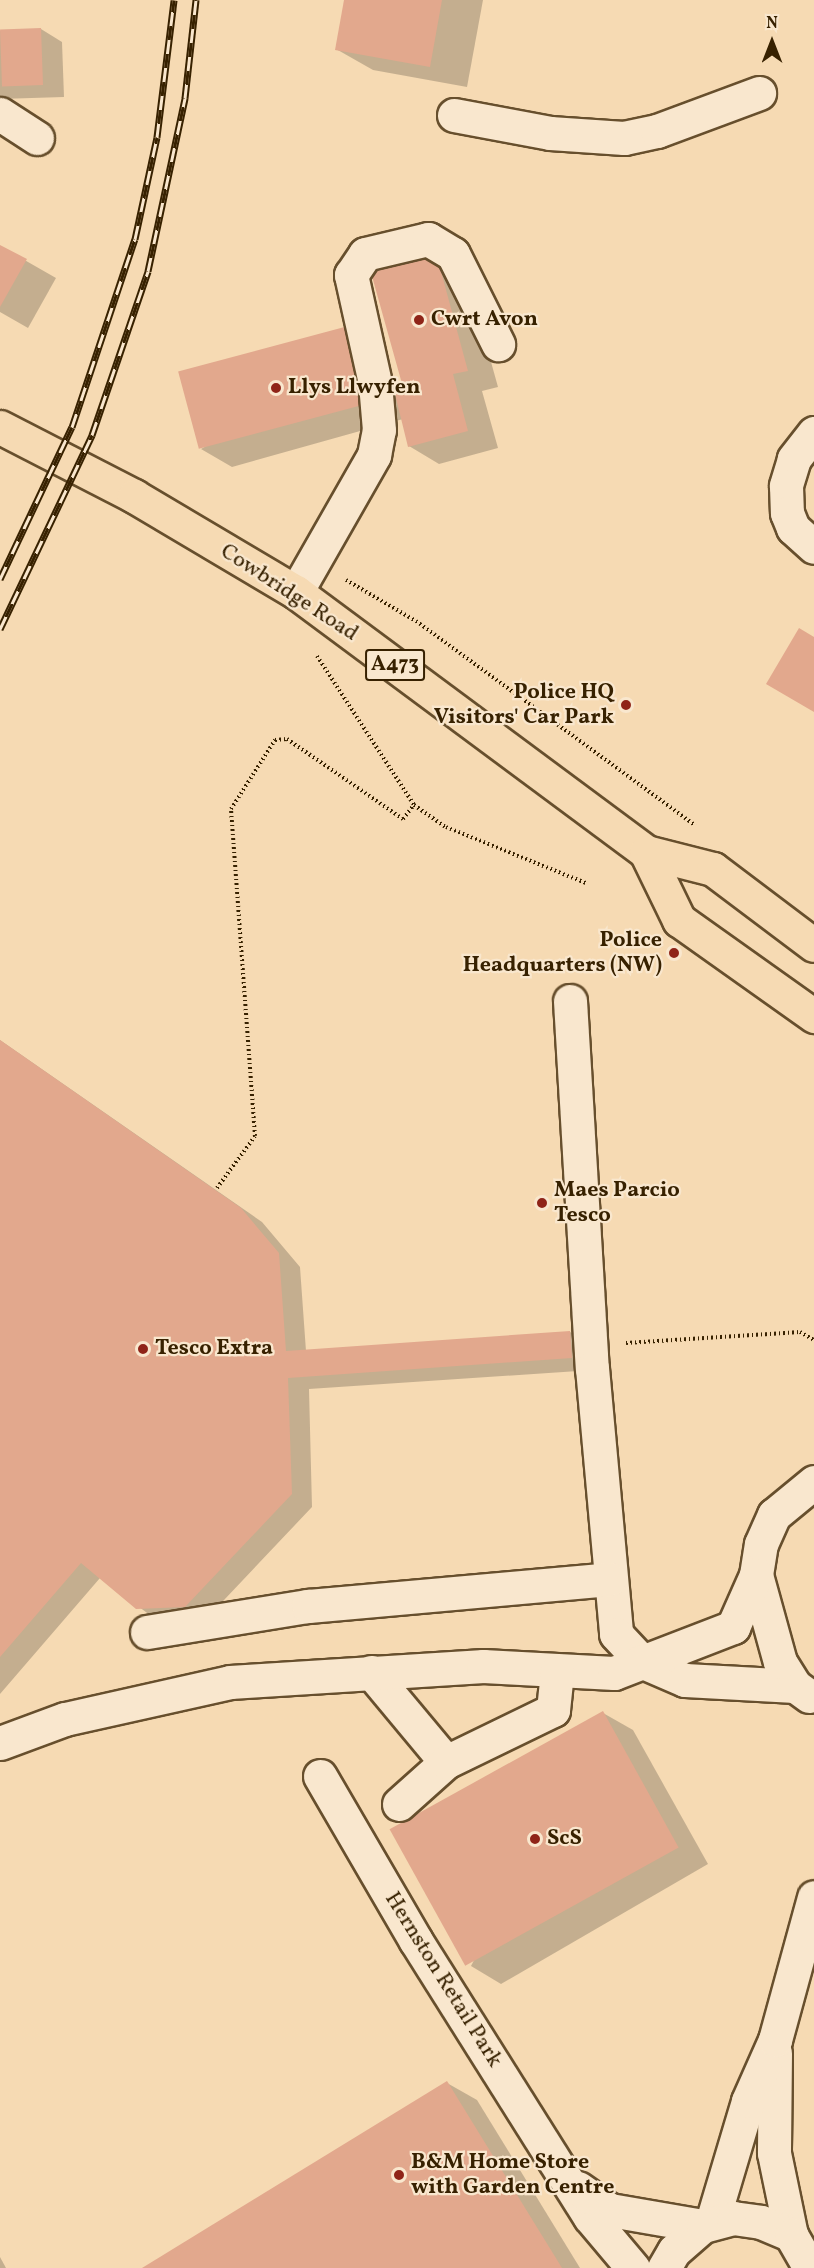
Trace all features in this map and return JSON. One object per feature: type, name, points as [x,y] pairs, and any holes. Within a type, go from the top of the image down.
[{"type":"main road","name":"Cowbridge Road","points":[[0,427],[134,496],[296,592],[646,852],[713,869],[814,945]]},
{"type":"main road","name":"Cowbridge Road","points":[[646,852],[679,920],[814,1016]]},
{"type":"street","points":[[454,116],[550,133],[624,138],[657,131],[759,93]]},
{"type":"street","points":[[0,114],[37,138]]},
{"type":"street","points":[[296,592],[374,455],[379,430],[375,383],[351,275],[365,254],[428,239],[453,254],[498,344]]},
{"type":"street","points":[[814,433],[794,459],[786,486],[787,513],[793,528],[814,547]]},
{"type":"street","points":[[570,1001],[591,1345],[616,1634],[641,1661],[685,1680],[808,1697]]},
{"type":"street","points":[[0,1743],[65,1719],[230,1682],[483,1666],[614,1673],[733,1627],[756,1575],[761,1544],[774,1515],[811,1488]]},
{"type":"street","points":[[756,1575],[780,1662],[808,1697]]},
{"type":"street","points":[[147,1632],[308,1606],[610,1579]]},
{"type":"street","points":[[399,1804],[446,1762],[552,1710],[556,1671]]},
{"type":"street","points":[[371,1672],[446,1762]]},
{"type":"street","name":"Hernston Retail Park","points":[[320,1776],[416,1941],[590,2217],[633,2268]]},
{"type":"street","points":[[664,2268],[674,2251],[707,2224],[748,2101],[775,2040],[814,1897]]},
{"type":"street","points":[[775,2040],[774,2153],[804,2250]]},
{"type":"street","name":"Hernston Retail Park","points":[[569,2182],[610,2210],[707,2224],[733,2218],[761,2222],[804,2250]]},
{"type":"path","points":[[309,649],[318,657],[414,805],[446,827],[586,883]]},
{"type":"path","points":[[217,1188],[255,1136],[231,809],[275,740],[287,739],[403,819],[414,805]]},
{"type":"path","points":[[591,1345],[800,1332],[814,1340]]},
{"type":"building","points":[[344,0],[442,0],[430,67],[335,50]]},
{"type":"building","points":[[41,28],[43,85],[2,86],[0,29]]},
{"type":"building","points":[[0,245],[27,259],[0,307]]},
{"type":"building","name":"Cwrt Avon","points":[[436,253],[468,371],[453,374],[468,431],[408,447],[395,394],[404,391],[370,269]]},
{"type":"building","name":"Llys Llwyfen","points":[[352,325],[373,402],[199,449],[178,372]]},
{"type":"building","points":[[799,628],[814,637],[814,712],[766,684]]},
{"type":"building","name":"Tesco Extra","points":[[0,1040],[241,1208],[279,1253],[286,1351],[570,1331],[572,1358],[288,1378],[292,1494],[185,1607],[136,1609],[81,1563],[0,1657]]},
{"type":"building","name":"ScS","points":[[603,1711],[679,1847],[465,1966],[390,1829]]},
{"type":"building","name":"B&M Home Store with Garden Centre","points":[[447,2081],[562,2268],[142,2268]]},
{"type":"railway","points":[[0,579],[72,427],[135,239],[157,137],[174,0]]},
{"type":"railway","points":[[0,629],[92,435],[148,271],[185,98],[196,0]]},
{"type":"place","name":"Cwrt Avon","points":[[419,320]]},
{"type":"place","name":"Llys Llwyfen","points":[[276,388]]},
{"type":"place","name":"Police HQ Visitors' Car Park","points":[[626,705]]},
{"type":"place","name":"Police Headquarters (NW)","points":[[674,953]]},
{"type":"place","name":"Maes Parcio Tesco","points":[[542,1203]]},
{"type":"place","name":"Tesco Extra","points":[[143,1349]]},
{"type":"place","name":"ScS","points":[[535,1839]]},
{"type":"place","name":"B&M Home Store with Garden Centre","points":[[399,2175]]}]
